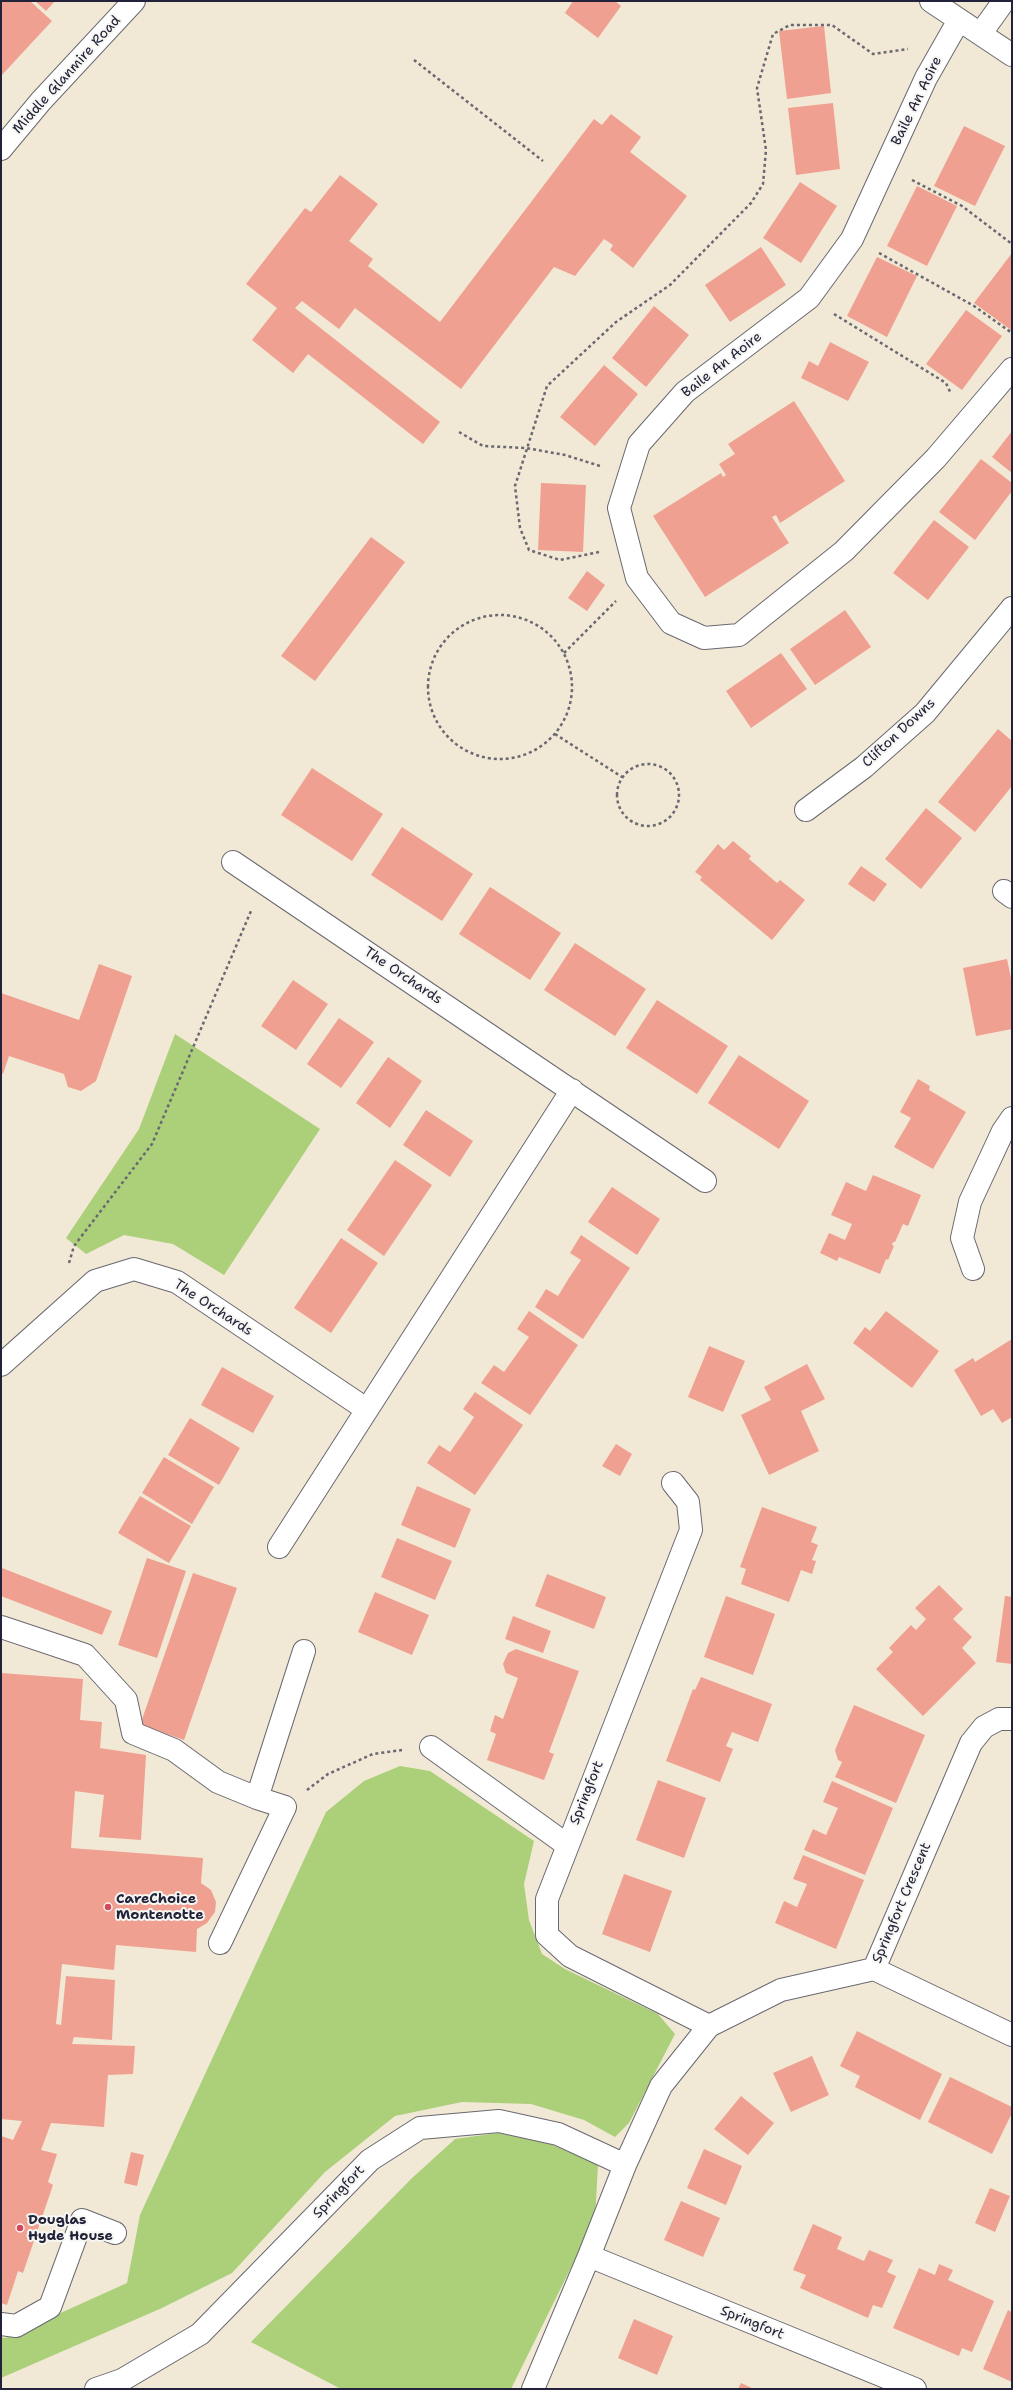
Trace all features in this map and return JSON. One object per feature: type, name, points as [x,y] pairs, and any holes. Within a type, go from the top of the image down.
[{"type":"street","name":"Middle Glanmire Road","points":[[1,150],[42,101],[134,1]]},
{"type":"street","points":[[931,1],[1012,55]]},
{"type":"street","points":[[981,33],[1004,1]]},
{"type":"street","name":"Baile An Aoire","points":[[959,20],[926,78],[852,239],[809,298],[685,392],[639,444],[618,508],[637,578],[671,623],[704,638],[739,635],[844,551],[936,458],[1012,369]]},
{"type":"street","name":"Clifton Downs","points":[[806,810],[864,767],[925,713],[1012,608]]},
{"type":"street","name":"The Orchards","points":[[233,862],[705,1181]]},
{"type":"street","points":[[279,1546],[572,1090]]},
{"type":"street","points":[[973,1269],[962,1238],[970,1202],[1003,1131],[1012,1118]]},
{"type":"street","name":"The Orchards","points":[[1,1365],[95,1281],[134,1268],[177,1282],[366,1409]]},
{"type":"street","name":"Springfort","points":[[673,1483],[688,1502],[691,1530],[567,1845],[547,1900],[547,1935],[570,1956],[709,2026]]},
{"type":"street","points":[[1,1627],[85,1654],[126,1700],[133,1732],[174,1750],[218,1782],[285,1808],[220,1944]]},
{"type":"street","points":[[257,1798],[304,1651]]},
{"type":"street","name":"Springfort Crescent","points":[[1012,1719],[999,1719],[984,1727],[971,1743],[874,1969],[1012,2035]]},
{"type":"street","points":[[431,1747],[567,1845]]},
{"type":"street","points":[[533,2389],[589,2256],[625,2164],[661,2086],[709,2026],[781,1990],[874,1969]]},
{"type":"street","name":"Springfort","points":[[96,2389],[122,2380],[200,2334],[370,2160],[420,2128],[499,2121],[558,2134],[625,2164]]},
{"type":"street","points":[[1,2324],[16,2326],[50,2307],[82,2220],[115,2233]]},
{"type":"street","name":"Springfort","points":[[589,2256],[915,2389]]},
{"type":"path","points":[[629,546],[560,560],[529,550],[520,528],[515,486],[526,448],[548,386],[616,322],[670,285],[751,202],[763,184],[766,150],[757,88],[773,34],[790,25],[832,25],[873,54],[910,49],[937,59]]},
{"type":"path","points":[[414,60],[543,161]]},
{"type":"path","points":[[884,171],[917,182],[962,206],[1012,244]]},
{"type":"path","points":[[852,239],[974,306],[1012,333]]},
{"type":"path","points":[[809,298],[946,383],[964,426]]},
{"type":"path","points":[[458,432],[482,446],[526,448],[565,455],[629,475]]},
{"type":"path","points":[[564,653],[637,578]]},
{"type":"path","points":[[509,614],[532,621],[550,634],[564,653],[572,673],[572,694],[567,716],[555,734],[537,749],[516,758],[493,760],[471,754],[451,741],[436,724],[428,702],[427,678],[434,656],[446,637],[465,623],[486,615],[509,614]]},
{"type":"path","points":[[555,734],[622,778]]},
{"type":"path","points":[[649,764],[668,770],[679,788],[680,798],[671,817],[653,827],[642,826],[628,819],[619,807],[616,797],[617,787],[622,778],[629,770],[649,764]]},
{"type":"path","points":[[68,1266],[74,1246],[152,1144],[251,910]]},
{"type":"path","points":[[285,1808],[328,1774],[373,1754],[431,1747]]},
{"type":"green space","points":[[175,1034],[320,1129],[224,1275],[173,1244],[124,1235],[86,1254],[66,1238],[139,1129]]},
{"type":"green space","points":[[400,1766],[430,1771],[534,1841],[524,1884],[529,1920],[542,1954],[565,1969],[658,2014],[675,2034],[629,2123],[615,2137],[584,2120],[531,2104],[462,2102],[395,2116],[325,2172],[232,2273],[162,2308],[1,2378],[1,2337],[5,2338],[127,2283],[140,2215],[326,1812],[364,1781]]},
{"type":"green space","points":[[498,2133],[548,2143],[598,2165],[595,2219],[511,2389],[341,2389],[251,2342],[411,2179],[455,2139]]},
{"type":"building","points":[[1,1],[30,1],[52,21],[1,76]]},
{"type":"building","points":[[35,1],[55,1],[46,11]]},
{"type":"building","points":[[573,1],[615,1],[621,6],[598,38],[565,13]]},
{"type":"building","points":[[824,26],[831,93],[787,99],[779,31]]},
{"type":"building","points":[[833,103],[840,169],[796,175],[788,108]]},
{"type":"building","points":[[611,114],[641,137],[630,152],[687,196],[633,268],[610,250],[613,245],[604,239],[575,276],[554,267],[461,389],[355,308],[339,329],[302,301],[295,308],[440,422],[423,444],[308,354],[293,373],[252,340],[277,308],[246,284],[305,208],[311,212],[340,175],[378,204],[349,241],[373,259],[368,266],[440,322],[594,119],[602,125]]},
{"type":"building","points":[[964,126],[1005,146],[975,206],[934,186]]},
{"type":"building","points":[[800,182],[837,206],[801,263],[763,238]]},
{"type":"building","points":[[917,186],[957,206],[927,266],[887,246]]},
{"type":"building","points":[[761,247],[786,285],[730,322],[705,285]]},
{"type":"building","points":[[1012,253],[1012,328],[1011,330],[974,303]]},
{"type":"building","points":[[877,257],[917,276],[887,337],[847,316]]},
{"type":"building","points":[[654,306],[689,335],[646,387],[612,358]]},
{"type":"building","points":[[966,310],[1002,336],[962,390],[926,364]]},
{"type":"building","points":[[830,342],[869,362],[848,401],[801,378],[809,361],[818,366]]},
{"type":"building","points":[[604,365],[638,394],[595,446],[560,417]]},
{"type":"building","points":[[794,401],[845,481],[780,523],[776,515],[772,517],[789,543],[705,597],[653,516],[721,473],[723,477],[726,475],[719,464],[735,454],[728,444]]},
{"type":"building","points":[[1012,431],[1012,473],[992,457]]},
{"type":"building","points":[[981,459],[1012,483],[1012,491],[975,540],[939,512]]},
{"type":"building","points":[[541,483],[586,485],[583,552],[538,550]]},
{"type":"building","points":[[934,520],[969,547],[928,600],[893,573]]},
{"type":"building","points":[[371,537],[405,562],[315,681],[281,656]]},
{"type":"building","points":[[587,571],[605,585],[587,611],[568,598]]},
{"type":"building","points":[[845,610],[871,647],[815,685],[790,649]]},
{"type":"building","points":[[781,653],[807,689],[751,728],[726,691]]},
{"type":"building","points":[[998,729],[1012,741],[1012,786],[975,832],[938,802]]},
{"type":"building","points":[[312,768],[383,814],[352,861],[281,815]]},
{"type":"building","points":[[926,808],[962,838],[921,889],[885,859]]},
{"type":"building","points":[[402,827],[473,874],[442,921],[371,875]]},
{"type":"building","points":[[733,841],[751,856],[749,859],[777,883],[780,880],[805,900],[772,940],[700,880],[702,877],[695,872],[718,844],[724,850]]},
{"type":"building","points":[[861,866],[887,884],[874,902],[848,884]]},
{"type":"building","points":[[490,887],[561,933],[530,980],[459,934]]},
{"type":"building","points":[[575,943],[646,989],[615,1036],[544,990]]},
{"type":"building","points":[[1007,959],[1012,983],[1012,1029],[976,1036],[963,968]]},
{"type":"building","points":[[99,964],[132,976],[96,1081],[81,1091],[68,1087],[64,1074],[9,1056],[3,1074],[1,1073],[1,993],[79,1020]]},
{"type":"building","points":[[293,980],[328,1004],[296,1050],[261,1026]]},
{"type":"building","points":[[657,1000],[728,1046],[697,1094],[626,1048]]},
{"type":"building","points":[[339,1018],[374,1042],[341,1088],[307,1064]]},
{"type":"building","points":[[739,1055],[809,1101],[779,1149],[708,1103]]},
{"type":"building","points":[[388,1057],[422,1081],[390,1128],[356,1103]]},
{"type":"building","points":[[918,1079],[930,1086],[929,1090],[966,1112],[933,1169],[894,1147],[911,1118],[900,1112]]},
{"type":"building","points":[[426,1110],[473,1141],[450,1177],[403,1145]]},
{"type":"building","points":[[395,1160],[432,1185],[384,1256],[347,1230]]},
{"type":"building","points":[[873,1175],[921,1195],[908,1226],[903,1224],[895,1242],[893,1242],[892,1245],[894,1246],[888,1260],[886,1259],[880,1274],[839,1257],[837,1261],[820,1253],[829,1233],[845,1240],[852,1224],[831,1215],[846,1182],[866,1191]]},
{"type":"building","points":[[612,1187],[660,1219],[637,1255],[588,1222]]},
{"type":"building","points":[[581,1235],[630,1268],[583,1339],[535,1307],[546,1289],[558,1296],[581,1260],[570,1253]]},
{"type":"building","points":[[341,1238],[378,1263],[331,1333],[294,1308]]},
{"type":"building","points":[[529,1311],[578,1345],[530,1415],[481,1383],[494,1365],[504,1372],[529,1337],[517,1329]]},
{"type":"building","points":[[886,1311],[939,1351],[912,1388],[853,1343],[865,1327],[870,1331]]},
{"type":"building","points":[[1012,1339],[1012,1417],[1002,1423],[993,1409],[981,1416],[954,1370],[973,1358],[975,1362]]},
{"type":"building","points":[[709,1346],[745,1361],[723,1412],[688,1397]]},
{"type":"building","points":[[807,1364],[825,1399],[801,1411],[819,1451],[769,1475],[741,1415],[771,1400],[764,1387]]},
{"type":"building","points":[[222,1367],[274,1396],[253,1433],[201,1405]]},
{"type":"building","points":[[475,1392],[523,1425],[475,1495],[427,1463],[439,1445],[450,1452],[462,1435],[474,1417],[463,1409]]},
{"type":"building","points":[[190,1418],[240,1448],[219,1485],[168,1455]]},
{"type":"building","points":[[616,1444],[632,1454],[620,1476],[602,1466]]},
{"type":"building","points":[[164,1457],[214,1487],[192,1524],[142,1493]]},
{"type":"building","points":[[417,1486],[471,1509],[455,1548],[401,1525]]},
{"type":"building","points":[[140,1496],[191,1526],[169,1563],[118,1533]]},
{"type":"building","points":[[762,1507],[817,1527],[811,1542],[818,1545],[812,1560],[816,1561],[812,1574],[801,1570],[789,1602],[741,1584],[746,1569],[740,1567]]},
{"type":"building","points":[[397,1538],[452,1561],[435,1600],[381,1577]]},
{"type":"building","points":[[147,1558],[186,1571],[157,1658],[118,1645]]},
{"type":"building","points":[[2,1568],[112,1611],[102,1635],[1,1596]]},
{"type":"building","points":[[193,1573],[237,1588],[184,1740],[140,1725]]},
{"type":"building","points":[[547,1574],[606,1597],[594,1629],[535,1606]]},
{"type":"building","points":[[939,1585],[963,1609],[953,1619],[972,1637],[962,1648],[976,1663],[923,1716],[876,1669],[893,1652],[889,1648],[911,1625],[916,1630],[926,1619],[915,1608]]},
{"type":"building","points":[[375,1592],[429,1615],[412,1655],[358,1632]]},
{"type":"building","points":[[726,1596],[775,1614],[753,1675],[704,1657]]},
{"type":"building","points":[[1005,1596],[1012,1597],[1012,1664],[996,1662]]},
{"type":"building","points":[[513,1616],[551,1631],[543,1653],[505,1639]]},
{"type":"building","points":[[516,1649],[579,1671],[549,1752],[554,1754],[544,1780],[487,1760],[496,1734],[490,1731],[495,1715],[503,1719],[518,1678],[506,1673],[503,1664],[508,1653]]},
{"type":"building","name":"CareChoice Montenotte","points":[[1,1673],[83,1679],[80,1720],[102,1722],[100,1748],[146,1755],[141,1840],[99,1837],[104,1795],[75,1791],[71,1848],[203,1858],[201,1883],[211,1890],[216,1902],[215,1912],[207,1923],[197,1929],[196,1952],[116,1945],[114,1970],[62,1964],[56,2024],[61,2025],[66,1976],[115,1980],[112,2040],[74,2037],[72,2044],[135,2046],[133,2074],[108,2075],[104,2127],[51,2123],[41,2150],[57,2154],[48,2182],[53,2185],[23,2273],[18,2271],[7,2305],[1,2303],[1,2136],[13,2140],[22,2121],[1,2119]]},
{"type":"building","points":[[701,1677],[772,1704],[758,1742],[732,1732],[726,1746],[733,1749],[720,1782],[666,1761],[693,1689],[695,1690]]},
{"type":"building","points":[[854,1705],[925,1735],[896,1803],[835,1777],[842,1762],[838,1760],[835,1750]]},
{"type":"building","points":[[658,1780],[706,1798],[684,1858],[636,1840]]},
{"type":"building","points":[[832,1781],[893,1808],[865,1875],[804,1850],[813,1829],[826,1835],[838,1808],[823,1802]]},
{"type":"building","points":[[803,1855],[864,1880],[836,1949],[775,1923],[784,1901],[797,1907],[807,1884],[793,1879]]},
{"type":"building","points":[[624,1874],[672,1891],[650,1952],[602,1934]]},
{"type":"building","points":[[857,2031],[942,2074],[920,2120],[855,2087],[860,2076],[840,2066]]},
{"type":"building","points":[[812,2056],[829,2095],[791,2112],[773,2073]]},
{"type":"building","points":[[950,2077],[1012,2107],[1012,2113],[992,2154],[928,2122]]},
{"type":"building","points":[[741,2096],[774,2123],[748,2155],[714,2129]]},
{"type":"building","points":[[704,2149],[742,2166],[726,2205],[687,2188]]},
{"type":"building","points":[[131,2152],[144,2155],[137,2186],[124,2183]]},
{"type":"building","points":[[990,2188],[1010,2196],[995,2232],[975,2223]]},
{"type":"building","points":[[681,2201],[720,2218],[703,2257],[664,2240]]},
{"type":"building","points":[[813,2224],[842,2237],[837,2249],[864,2261],[869,2250],[893,2260],[887,2272],[896,2276],[882,2308],[873,2305],[868,2318],[800,2288],[806,2275],[793,2270]]},
{"type":"building","points":[[939,2264],[953,2270],[948,2280],[994,2301],[972,2352],[962,2348],[959,2356],[893,2328],[919,2268],[935,2275]]},
{"type":"building","points":[[1008,2310],[1012,2312],[1012,2382],[983,2369]]},
{"type":"building","points":[[634,2319],[673,2336],[657,2375],[618,2358]]},
{"type":"building","points":[[741,2383],[754,2389],[738,2389]]},
{"type":"place","name":"CareChoice Montenotte","points":[[108,1907]]},
{"type":"place","name":"Douglas Hyde House","points":[[20,2228]]}]
